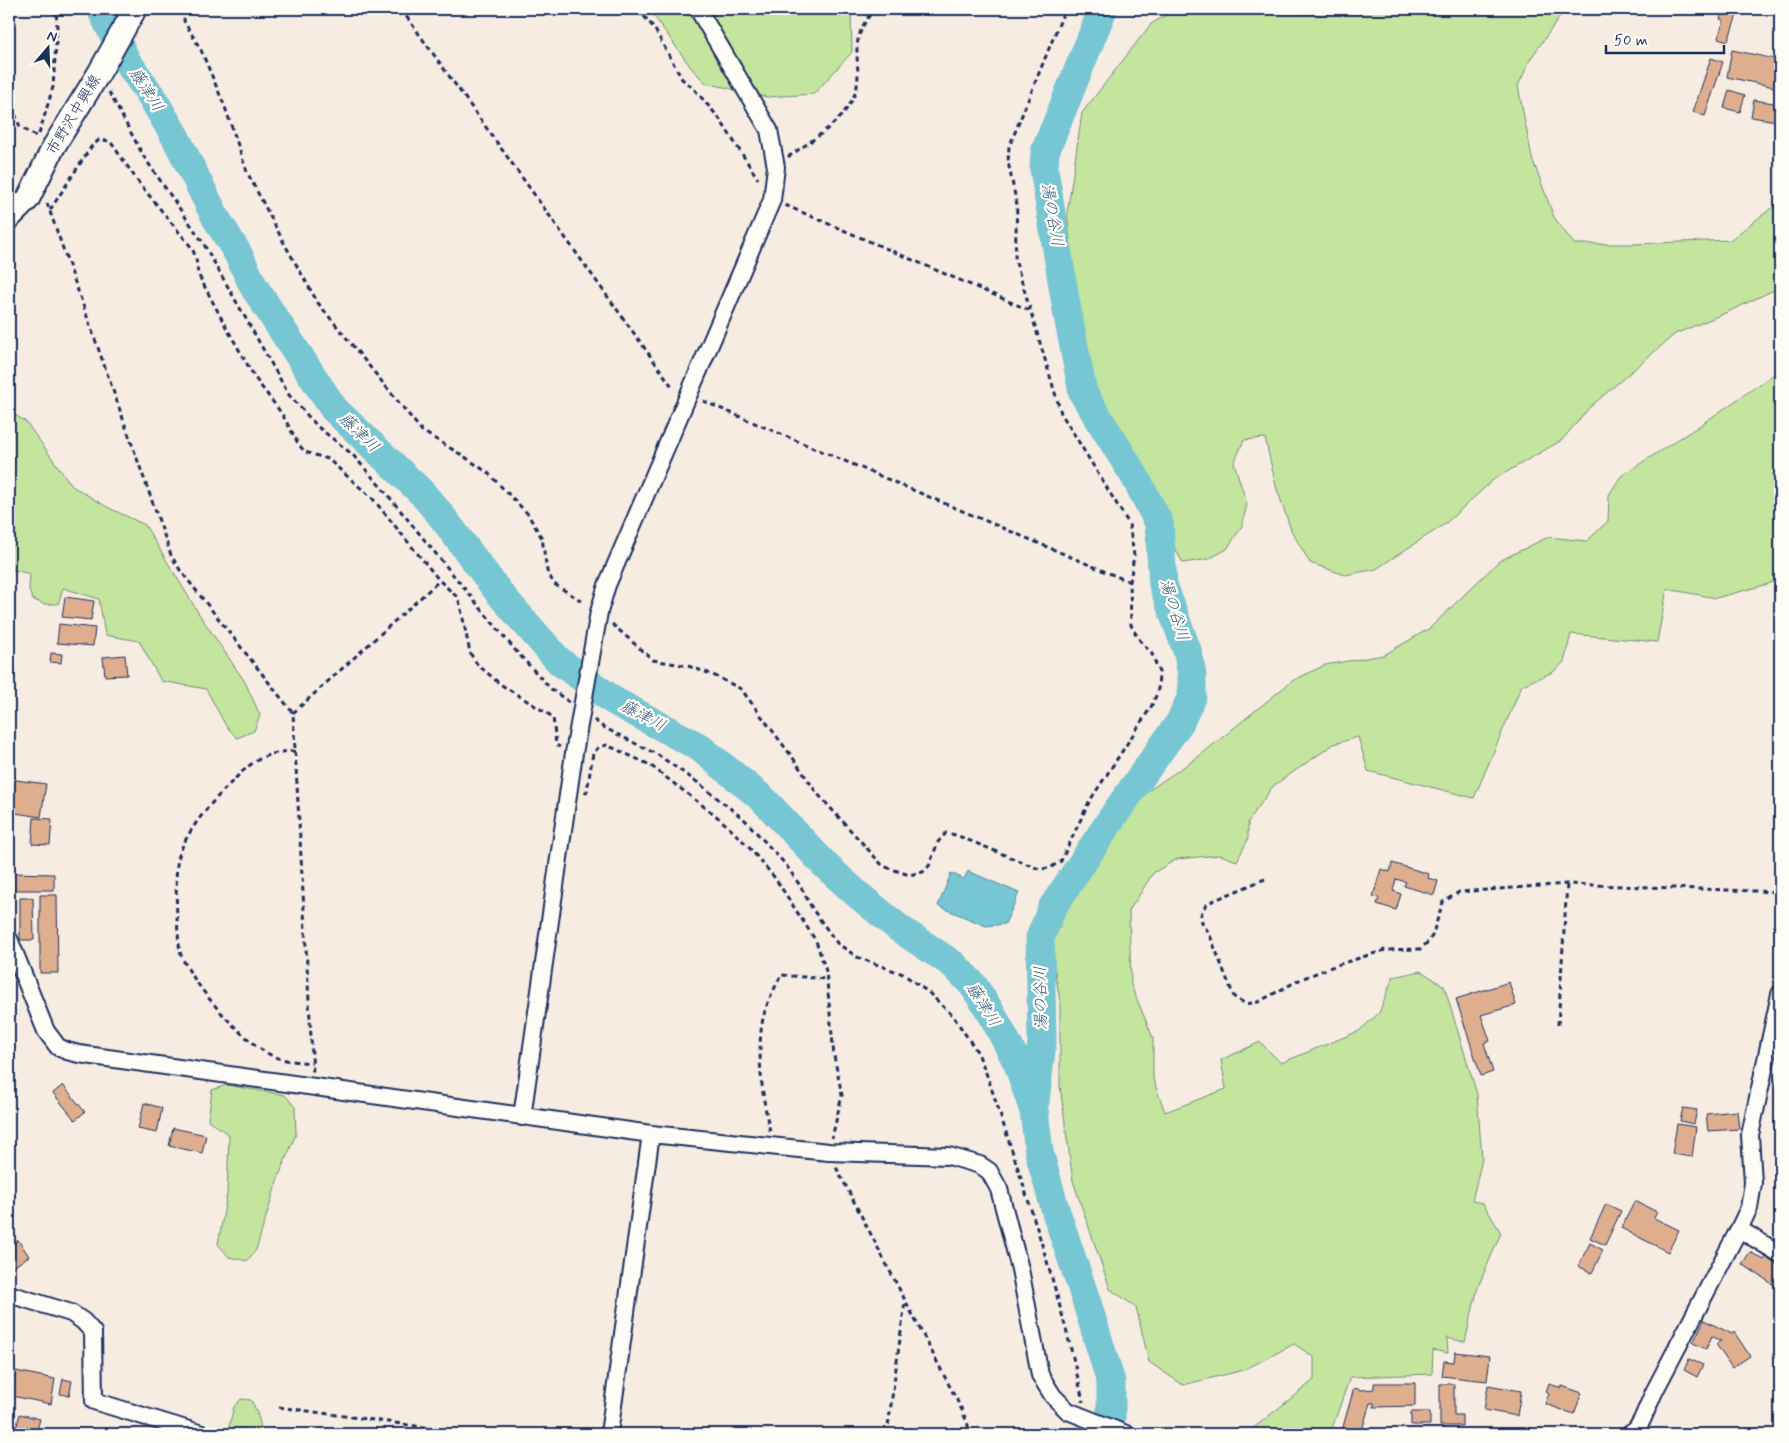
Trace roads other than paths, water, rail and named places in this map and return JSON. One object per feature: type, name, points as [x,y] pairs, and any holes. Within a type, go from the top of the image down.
[{"type":"main road","name":"市野沢中興線","points":[[9,218],[28,199],[37,177],[46,141],[99,73],[135,10]]},
{"type":"street","points":[[522,1116],[569,799],[574,753],[599,612],[607,585],[772,200],[776,167],[768,130],[698,9]]},
{"type":"street","points":[[9,938],[46,1031],[52,1041],[67,1051],[313,1088],[651,1134],[829,1152],[949,1156],[980,1165],[989,1171],[999,1189],[1020,1269],[1040,1375],[1053,1396],[1068,1411],[1126,1434]]},
{"type":"street","points":[[1630,1434],[1636,1430],[1642,1420],[1654,1392],[1740,1229],[1749,1208],[1753,1183],[1750,1135],[1774,1047],[1780,994]]},
{"type":"street","points":[[610,1434],[651,1134]]},
{"type":"street","points":[[1740,1229],[1780,1254]]},
{"type":"street","points":[[9,1294],[71,1313],[83,1321],[93,1332],[94,1401],[202,1434]]},
{"type":"water","points":[[968,871],[1019,893],[1005,924],[986,926],[938,906],[951,873],[964,879]]},
{"type":"waterway","name":"藤津川","points":[[101,9],[126,60],[150,94],[176,138],[216,218],[237,252],[254,287],[334,409],[421,492],[440,514],[500,594],[559,661],[614,701],[699,747],[763,799],[826,866],[857,894],[900,929],[954,965],[973,985],[992,1014],[1018,1064],[1034,1111],[1039,1152],[1056,1212],[1111,1382],[1111,1434]]},
{"type":"waterway","name":"湯の谷川","points":[[1035,1101],[1042,1042],[1040,938],[1052,908],[1116,812],[1180,722],[1192,696],[1192,676],[1188,653],[1163,585],[1159,523],[1134,475],[1083,393],[1067,311],[1044,169],[1045,152],[1103,9]]}]
